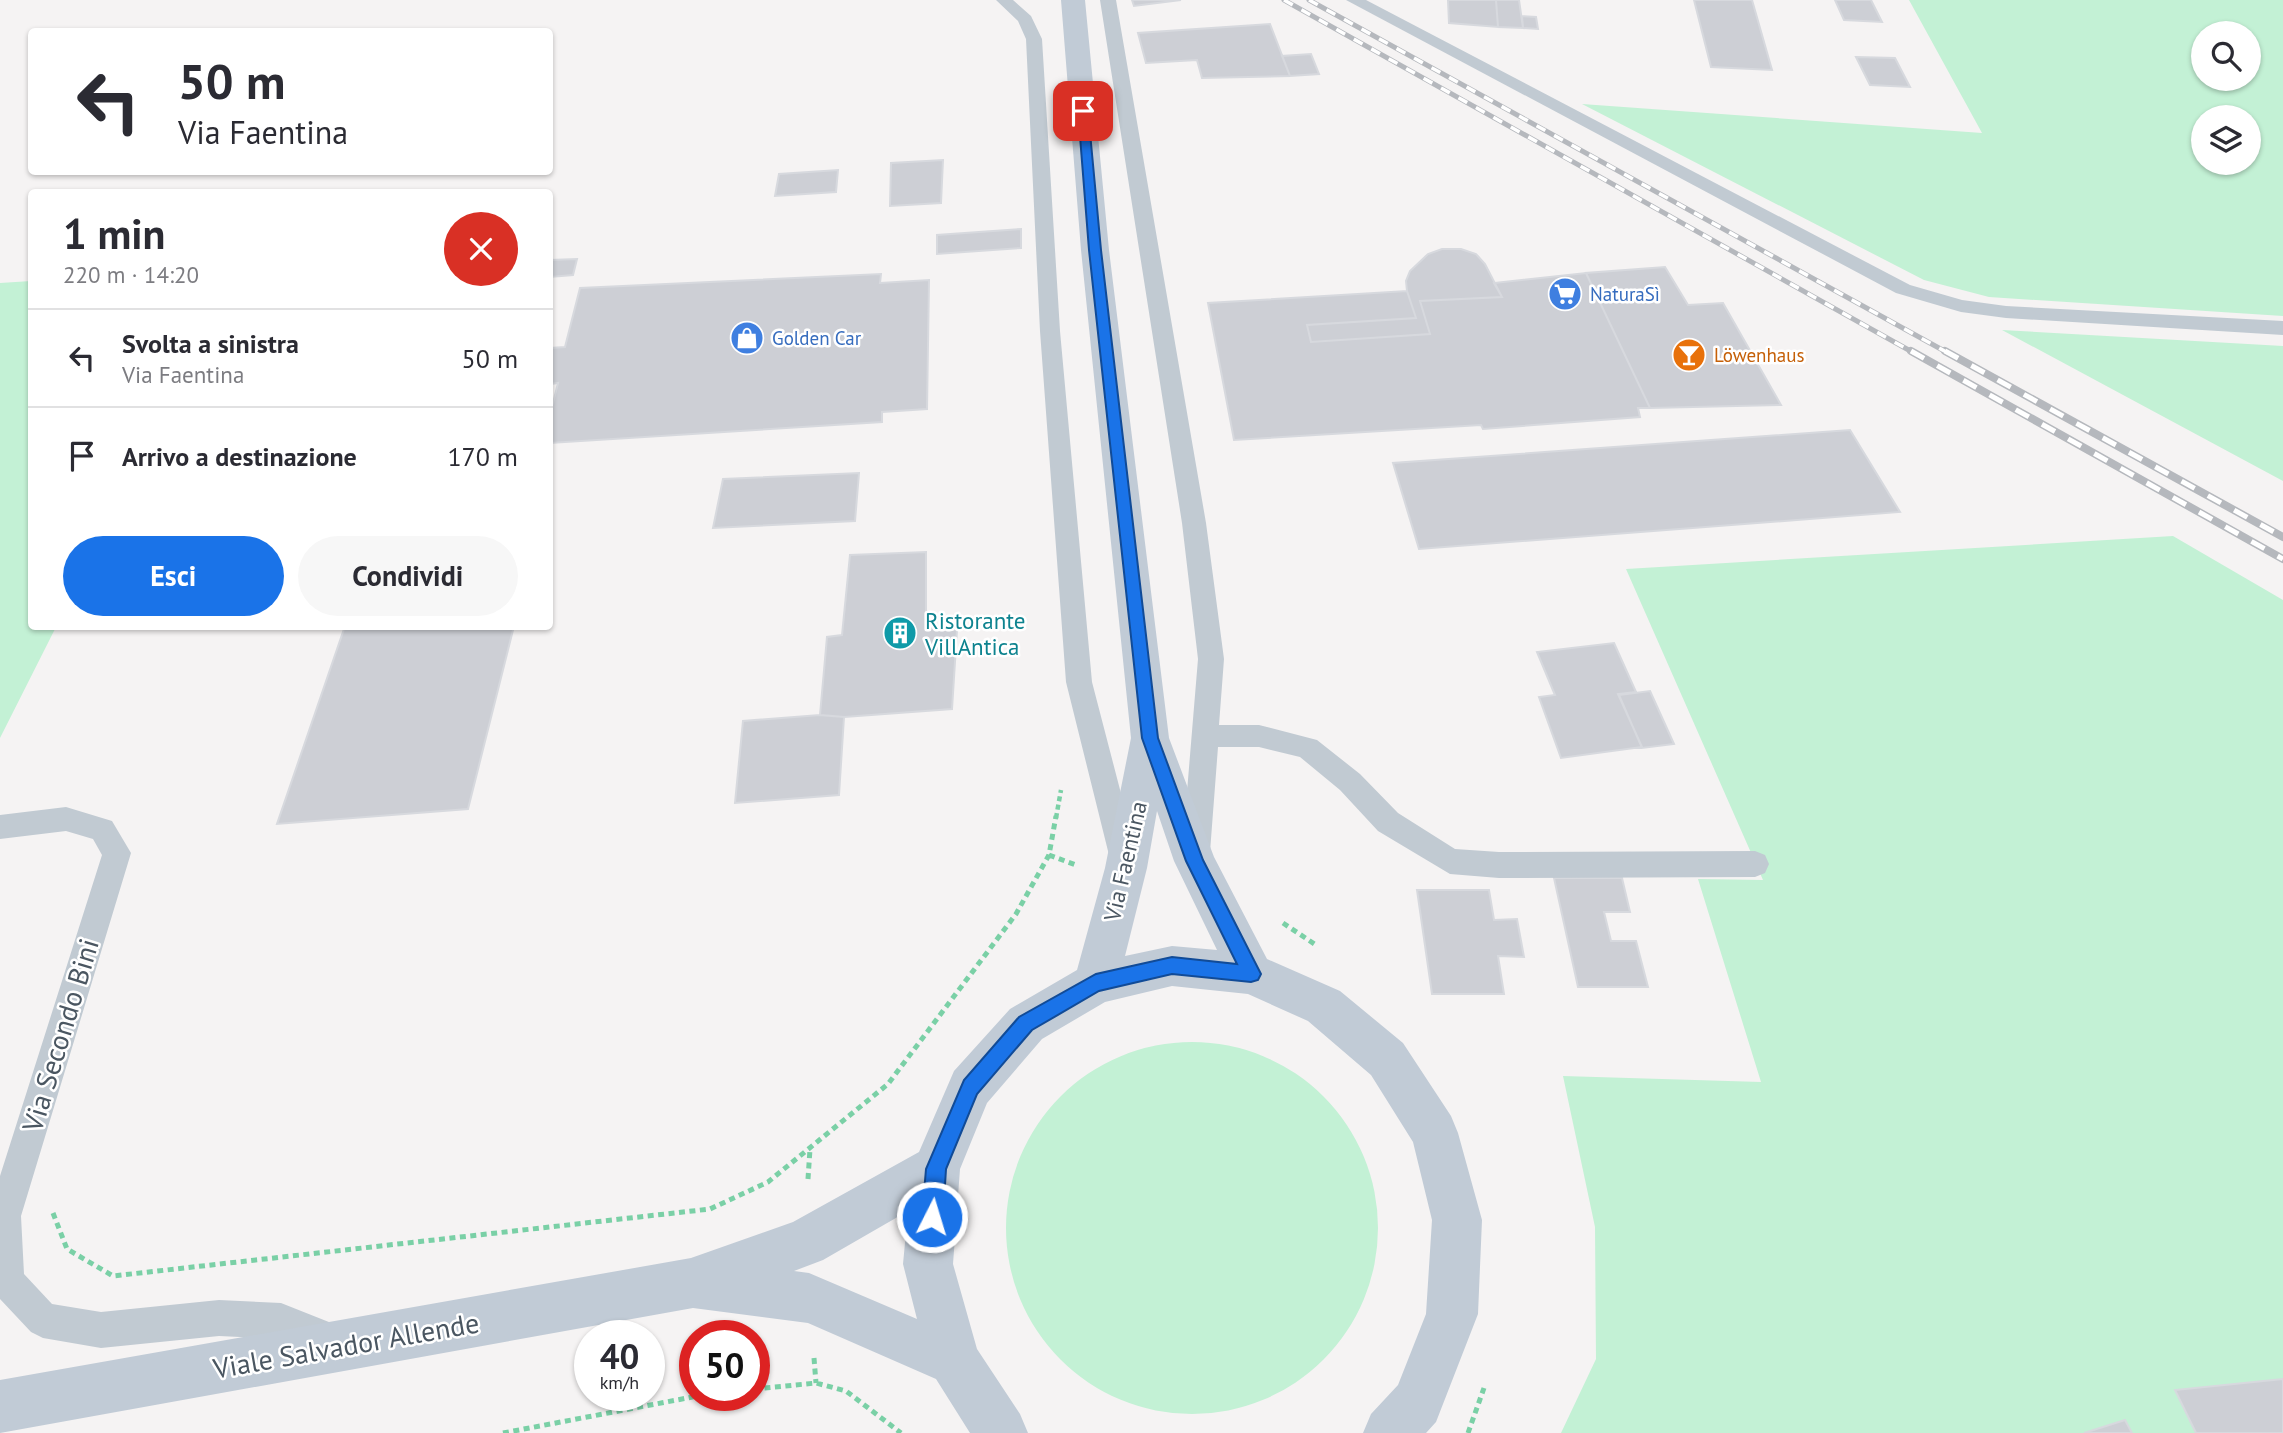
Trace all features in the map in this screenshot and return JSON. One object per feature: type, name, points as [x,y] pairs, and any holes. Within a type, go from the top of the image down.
[{"type":"main road","name":"Via Faentina","points":[[1073,0],[1095,250],[1150,738],[1195,861],[1251,974]]},
{"type":"main road","name":"Via Faentina","points":[[1096,983],[1126,869],[1150,738]]},
{"type":"main road","points":[[1001,1433],[954,1362],[929,1264],[936,1169],[971,1087],[1026,1024],[1096,983],[1172,966],[1251,974],[1324,1006],[1387,1059],[1434,1133],[1457,1220],[1452,1314],[1417,1403],[1390,1433]]},
{"type":"main road","name":"Viale Salvador Allende","points":[[0,1407],[691,1283],[805,1242],[936,1169]]},
{"type":"main road","name":"Viale Salvador Allende","points":[[691,1283],[809,1298],[954,1362]]},
{"type":"lane","points":[[1004,0],[1025,19],[1034,38],[1050,331],[1079,682],[1126,869]]},
{"type":"lane","points":[[1108,0],[1194,523],[1211,659],[1195,861]]},
{"type":"lane","points":[[1354,0],[1903,289],[1961,306],[2006,312],[2283,328]]},
{"type":"lane","points":[[1205,736],[1259,736],[1308,748],[1350,782],[1388,822],[1450,860],[1499,865],[1755,864]]},
{"type":"lane","name":"Via Secondo Bini","points":[[0,827],[66,819],[102,830],[117,853],[4,1216],[7,1281],[43,1320],[101,1330],[219,1318],[281,1321],[346,1345]]},
{"type":"path","points":[[50,1205],[67,1249],[113,1276],[710,1209],[768,1182],[888,1084],[1016,914],[1049,855],[1063,775]]},
{"type":"path","points":[[770,1387],[816,1383],[846,1391],[901,1433]]},
{"type":"path","points":[[503,1433],[679,1400]]},
{"type":"green space","points":[[1909,0],[2283,0],[2283,316],[1989,297],[1924,280],[1582,104],[1982,133]]},
{"type":"green space","points":[[28,281],[28,630],[54,630],[0,738],[0,283]]},
{"type":"green space","points":[[2002,330],[2283,346],[2283,481]]},
{"type":"green space","points":[[2173,536],[2283,600],[2283,1433],[1561,1433],[1596,1359],[1595,1227],[1563,1076],[1761,1082],[1698,879],[1763,880],[1626,569]]},
{"type":"green space","points":[[1192,1042],[1246,1050],[1280,1064],[1310,1084],[1336,1110],[1364,1157],[1374,1192],[1378,1228],[1370,1282],[1356,1316],[1336,1346],[1310,1372],[1263,1400],[1228,1410],[1192,1414],[1138,1406],[1104,1392],[1074,1372],[1048,1346],[1020,1299],[1010,1264],[1006,1228],[1014,1174],[1028,1140],[1048,1110],[1074,1084],[1121,1056],[1156,1046]]},
{"type":"building","points":[[1132,0],[1181,0],[1134,6]]},
{"type":"building","points":[[1448,0],[1496,0],[1498,27],[1449,23]]},
{"type":"building","points":[[1496,0],[1519,0],[1523,28],[1498,27]]},
{"type":"building","points":[[1694,0],[1752,0],[1772,70],[1711,67]]},
{"type":"building","points":[[1835,0],[1871,0],[1882,22],[1844,20]]},
{"type":"building","points":[[1522,16],[1536,17],[1538,29],[1523,28]]},
{"type":"building","points":[[1270,24],[1290,76],[1202,78],[1197,60],[1146,63],[1138,33]]},
{"type":"building","points":[[1311,54],[1319,74],[1290,76],[1282,56]]},
{"type":"building","points":[[1856,57],[1895,58],[1910,87],[1870,85]]},
{"type":"building","points":[[943,160],[941,203],[890,206],[891,163]]},
{"type":"building","points":[[838,170],[836,192],[775,196],[779,174]]},
{"type":"building","points":[[1021,229],[1021,248],[937,254],[937,235]]},
{"type":"building","points":[[1442,249],[1461,249],[1476,254],[1485,264],[1502,297],[1420,301],[1430,334],[1311,342],[1307,325],[1416,318],[1406,281],[1410,271],[1428,254]]},
{"type":"building","points":[[577,259],[573,275],[553,277],[553,260]]},
{"type":"building","name":"Löwenhaus","points":[[1665,267],[1688,305],[1723,303],[1781,405],[1650,408],[1586,273]]},
{"type":"building","points":[[1586,273],[1650,408],[1638,408],[1640,417],[1483,429],[1481,425],[1234,440],[1208,303],[1407,291],[1416,318],[1307,325],[1311,342],[1430,334],[1420,301],[1502,297],[1494,283]]},
{"type":"building","points":[[881,274],[880,283],[929,280],[927,409],[882,412],[882,422],[553,443],[553,403],[558,383],[553,384],[553,348],[565,347],[580,288]]},
{"type":"building","points":[[1850,430],[1900,512],[1419,549],[1393,463]]},
{"type":"building","points":[[859,473],[855,521],[713,528],[723,479]]},
{"type":"building","name":"Ristorante VillAntica","points":[[926,552],[926,624],[957,630],[952,709],[844,717],[820,715],[827,637],[842,635],[850,555]]},
{"type":"building","points":[[344,630],[513,630],[468,809],[277,824]]},
{"type":"building","points":[[1614,643],[1636,692],[1618,694],[1642,747],[1561,758],[1539,697],[1555,695],[1537,652]]},
{"type":"building","points":[[1650,691],[1674,744],[1642,748],[1619,695]]},
{"type":"building","points":[[820,715],[844,717],[839,795],[735,803],[743,721]]},
{"type":"building","points":[[1554,878],[1622,878],[1630,912],[1604,912],[1611,941],[1636,941],[1648,987],[1578,987]]},
{"type":"building","points":[[1417,890],[1489,890],[1494,920],[1517,919],[1524,957],[1498,956],[1504,994],[1432,994]]},
{"type":"building","points":[[2283,1379],[2283,1433],[2196,1433],[2175,1390]]},
{"type":"building","points":[[2125,1420],[2132,1433],[2084,1433]]},
{"type":"railway","points":[[1284,0],[1914,353]]},
{"type":"railway","points":[[1309,0],[1948,353]]},
{"type":"railway","points":[[1911,351],[2283,559]]},
{"type":"railway","points":[[1945,351],[2283,537]]},
{"type":"place","name":"NaturaSì","points":[[1565,294]]},
{"type":"place","name":"Golden Car","points":[[747,338]]},
{"type":"place","name":"Löwenhaus","points":[[1689,355]]},
{"type":"place","name":"Ristorante VillAntica","points":[[900,633]]},
{"type":"route","points":[[932,1217],[936,1169],[971,1087],[1026,1024],[1096,983],[1121,977],[1172,966],[1251,974],[1195,861],[1150,738],[1095,250],[1083,111]]}]
